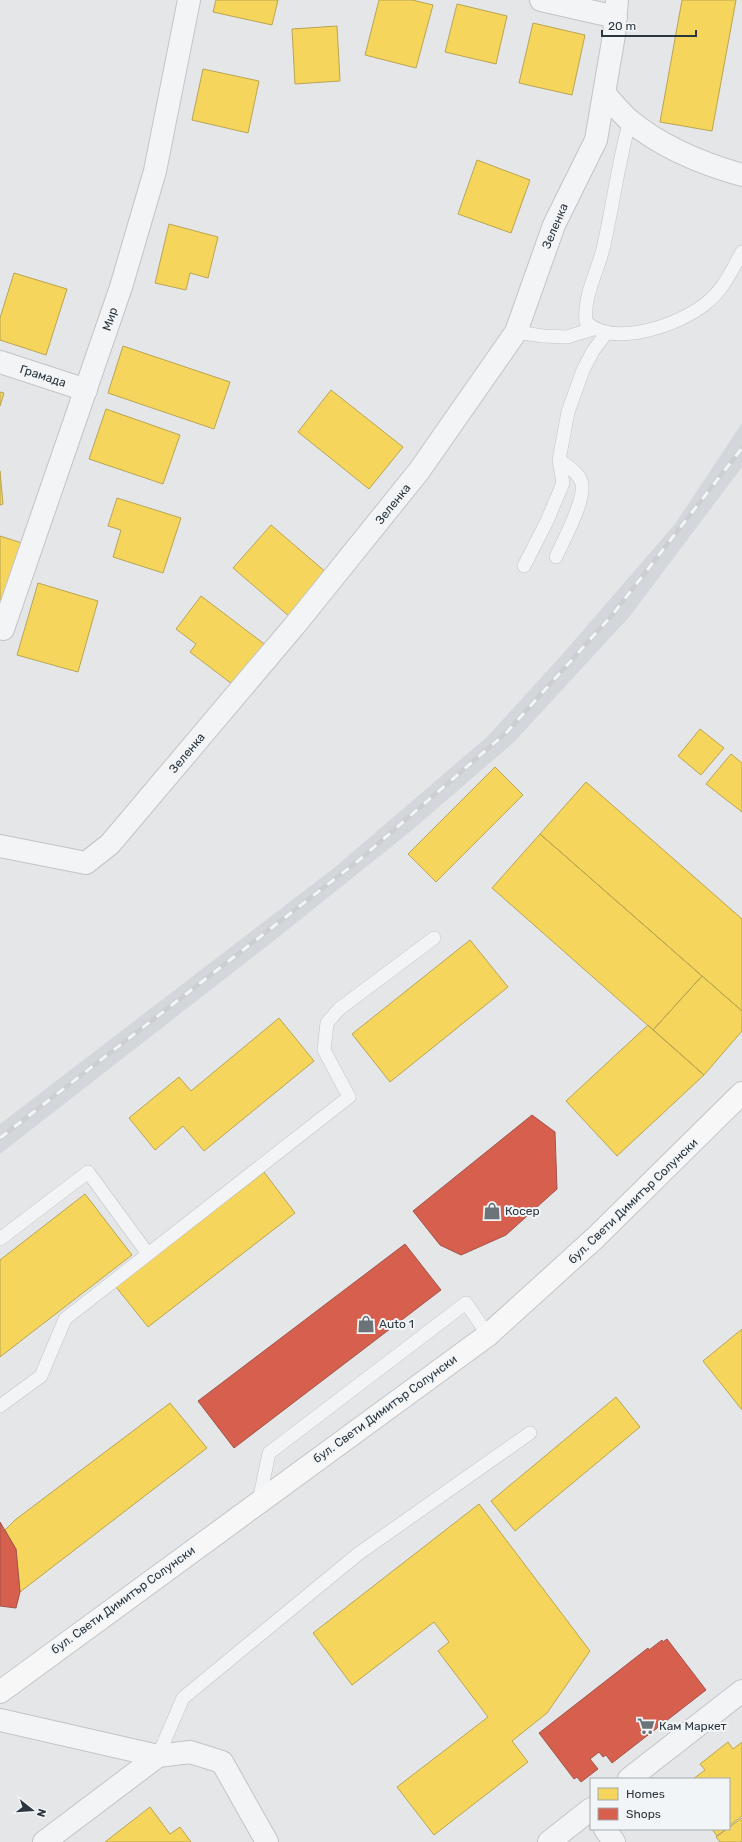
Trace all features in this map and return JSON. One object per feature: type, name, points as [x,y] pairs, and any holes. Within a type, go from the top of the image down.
[{"type":"main road","name":"бул. Свети Димитър Солунски","points":[[0,1692],[259,1501],[488,1335],[595,1238],[742,1093]]},
{"type":"street","name":"Мир","points":[[3,630],[121,287],[155,171],[189,0]]},
{"type":"street","points":[[541,0],[616,8]]},
{"type":"street","name":"Зеленка","points":[[0,846],[86,863],[110,844],[295,625],[419,471],[516,332],[554,225],[596,140],[616,8]]},
{"type":"street","points":[[604,93],[630,120],[677,150],[723,170],[742,175]]},
{"type":"street","name":"Грамада","points":[[0,362],[86,390]]},
{"type":"street","points":[[630,1778],[742,1691]]},
{"type":"street","points":[[0,1720],[158,1756],[190,1752],[222,1762],[267,1842]]},
{"type":"street","points":[[44,1842],[158,1756]]},
{"type":"street","points":[[549,1842],[590,1810]]},
{"type":"street","points":[[606,1830],[614,1842]]},
{"type":"lane","points":[[593,329],[586,322],[585,310],[604,242],[617,173],[630,120]]},
{"type":"lane","points":[[516,332],[543,336],[567,337],[593,329],[607,332],[629,333],[668,324],[706,304],[720,288],[742,252]]},
{"type":"lane","points":[[524,566],[561,490],[563,475],[558,460],[568,412],[583,370],[593,351],[607,332]]},
{"type":"lane","points":[[556,557],[584,491],[580,477],[571,468],[558,460]]},
{"type":"lane","points":[[0,1406],[41,1376],[65,1319],[350,1097],[324,1050],[327,1023],[339,1009],[434,938]]},
{"type":"lane","points":[[0,1239],[88,1172],[148,1254]]},
{"type":"lane","points":[[259,1501],[269,1453],[466,1303],[488,1335]]},
{"type":"lane","points":[[158,1756],[183,1698],[358,1554],[530,1434]]},
{"type":"shaded area","points":[[742,423],[742,467],[630,616],[514,742],[411,831],[276,939],[0,1154],[0,1124],[334,868],[487,737],[560,657],[675,524]]},
{"type":"building: Homes","points":[[216,0],[278,0],[272,25],[213,12]]},
{"type":"building: Homes","points":[[379,0],[412,0],[433,5],[416,68],[365,55]]},
{"type":"building: Homes","points":[[682,0],[736,0],[712,131],[660,122]]},
{"type":"building: Homes","points":[[457,4],[507,16],[496,64],[445,52]]},
{"type":"building: Homes","points":[[533,23],[585,35],[572,95],[519,83]]},
{"type":"building: Homes","points":[[337,26],[340,81],[295,84],[292,29]]},
{"type":"building: Homes","points":[[203,69],[259,81],[248,133],[192,120]]},
{"type":"building: Homes","points":[[477,160],[530,180],[511,233],[458,214]]},
{"type":"building: Homes","points":[[169,224],[218,237],[208,278],[190,273],[186,290],[155,283]]},
{"type":"building: Homes","points":[[14,273],[67,289],[46,355],[0,340],[0,318]]},
{"type":"building: Homes","points":[[123,346],[230,382],[214,429],[108,393]]},
{"type":"building: Homes","points":[[331,390],[403,447],[369,489],[298,432]]},
{"type":"building: Homes","points":[[0,392],[4,393],[0,406]]},
{"type":"building: Homes","points":[[106,409],[180,435],[163,484],[89,459]]},
{"type":"building: Homes","points":[[0,471],[3,504],[0,505]]},
{"type":"building: Homes","points":[[117,498],[181,518],[163,573],[113,557],[121,530],[108,526]]},
{"type":"building: Homes","points":[[271,525],[328,574],[290,617],[233,568]]},
{"type":"building: Homes","points":[[0,536],[22,543],[0,605]]},
{"type":"building: Homes","points":[[38,583],[98,601],[78,672],[17,655]]},
{"type":"building: Homes","points":[[201,596],[267,646],[236,687],[190,652],[196,644],[176,629]]},
{"type":"building: Homes","points":[[700,729],[724,748],[701,775],[678,756]]},
{"type":"building: Homes","points":[[731,754],[742,763],[742,812],[706,784]]},
{"type":"building: Homes","points":[[495,767],[523,795],[436,882],[408,854]]},
{"type":"building: Homes","points":[[586,782],[742,919],[742,1011],[540,834]]},
{"type":"building: Homes","points":[[540,834],[702,976],[653,1030],[492,888]]},
{"type":"building: Homes","points":[[470,940],[508,987],[390,1082],[352,1034]]},
{"type":"building: Homes","points":[[702,976],[742,1011],[742,1031],[704,1075],[653,1030]]},
{"type":"building: Homes","points":[[279,1018],[314,1061],[204,1151],[183,1126],[155,1150],[129,1118],[179,1077],[191,1091]]},
{"type":"building: Homes","points":[[648,1025],[704,1075],[617,1156],[566,1101]]},
{"type":"building: Homes","points":[[264,1172],[295,1213],[148,1327],[116,1287]]},
{"type":"building: Homes","points":[[85,1194],[132,1255],[0,1357],[0,1260]]},
{"type":"building: Homes","points":[[742,1329],[742,1410],[703,1361]]},
{"type":"building: Homes","points":[[616,1397],[640,1427],[515,1531],[491,1501]]},
{"type":"building: Homes","points":[[170,1403],[207,1448],[20,1592],[16,1549],[5,1530],[15,1520]]},
{"type":"building: Homes","points":[[479,1504],[590,1651],[547,1713],[512,1741],[528,1762],[434,1835],[397,1787],[488,1717],[438,1651],[449,1642],[434,1622],[352,1685],[313,1633]]},
{"type":"building: Homes","points":[[728,1742],[733,1749],[742,1742],[742,1816],[730,1825],[730,1778],[694,1778],[705,1770],[700,1764]]},
{"type":"building: Homes","points":[[150,1807],[170,1834],[180,1827],[191,1842],[105,1842]]},
{"type":"building: Homes","points":[[742,1818],[742,1842],[720,1842],[716,1837],[726,1830],[730,1830],[730,1827]]},
{"type":"building: Homes","points":[[713,1830],[725,1830],[717,1836]]},
{"type":"building: Shops","points":[[532,1115],[555,1132],[557,1189],[506,1235],[461,1255],[440,1245],[413,1211]]},
{"type":"building: Shops","points":[[405,1244],[441,1290],[234,1448],[198,1401]]},
{"type":"building: Shops","points":[[0,1522],[16,1549],[20,1592],[16,1608],[0,1606]]},
{"type":"building: Shops","points":[[667,1639],[706,1690],[612,1763],[606,1755],[603,1757],[599,1752],[590,1759],[598,1769],[581,1782],[577,1777],[574,1779],[539,1733],[648,1648],[649,1650],[662,1640],[663,1642]]},
{"type":"railway","points":[[0,1138],[358,861],[507,732],[613,614],[742,448]]},
{"type":"place","name":"Косер","points":[[492,1211]]},
{"type":"place","name":"Auto 1","points":[[366,1324]]},
{"type":"place","name":"Кам Маркет","points":[[646,1726]]}]
